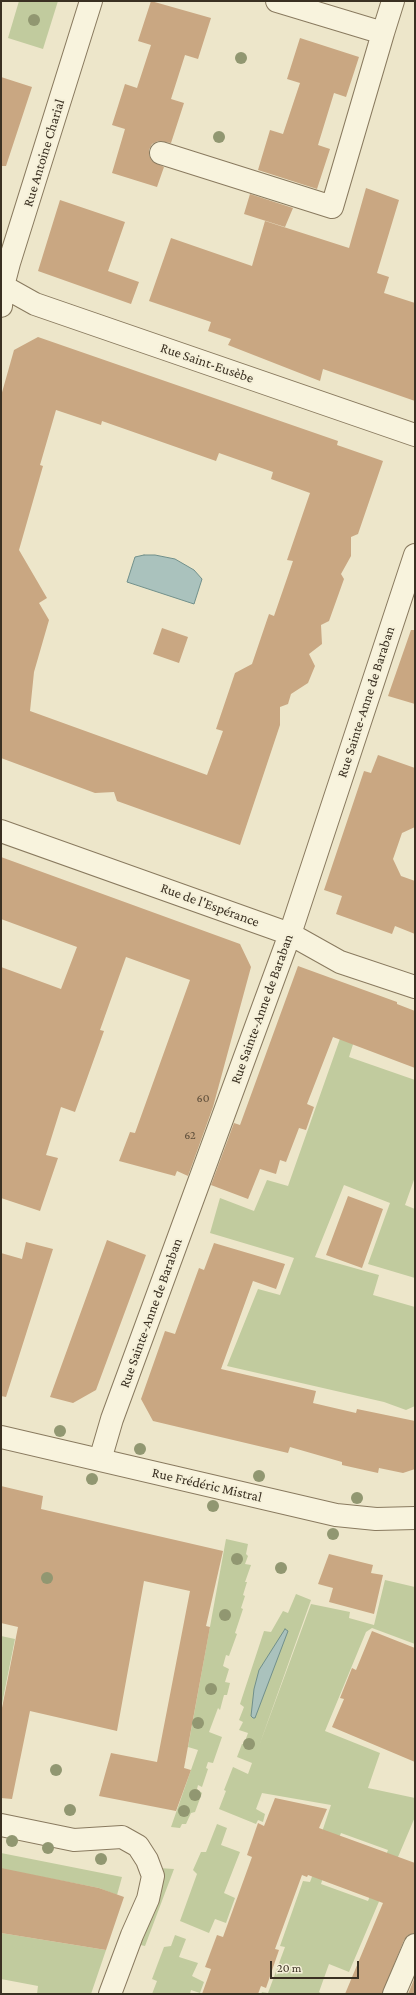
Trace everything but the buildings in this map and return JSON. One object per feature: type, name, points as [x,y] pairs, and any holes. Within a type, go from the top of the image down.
[{"type":"street","name":"Rue Antoine Charial","points":[[2,292],[92,1]]},
{"type":"street","points":[[277,1],[383,33]]},
{"type":"street","points":[[161,154],[332,207],[393,1]]},
{"type":"street","name":"Rue Saint-Eusèbe","points":[[2,292],[415,435]]},
{"type":"street","name":"Rue Sainte-Anne de Baraban","points":[[100,1460],[118,1404],[290,934],[415,555]]},
{"type":"street","name":"Rue de l'Espérance","points":[[1,831],[290,934],[340,962],[415,987]]},
{"type":"street","name":"Rue Frédéric Mistral","points":[[1,1437],[336,1515],[376,1520],[415,1518]]},
{"type":"street","points":[[1,1825],[74,1840],[122,1837],[138,1846],[147,1860],[153,1876],[148,1899],[132,1935],[110,1994]]},
{"type":"street","points":[[394,1994],[415,1945]]},
{"type":"green space","points":[[19,1],[58,1],[43,49],[8,38]]},
{"type":"green space","points":[[342,1033],[355,1038],[349,1057],[415,1080],[415,1177],[405,1205],[415,1209],[415,1278],[368,1264],[390,1203],[344,1185],[315,1257],[379,1275],[373,1295],[415,1307],[415,1406],[406,1410],[384,1402],[227,1366],[258,1289],[280,1295],[294,1258],[210,1233],[220,1198],[254,1211],[267,1180],[288,1186]]},
{"type":"green space","points":[[226,1539],[248,1544],[246,1554],[248,1556],[245,1564],[251,1565],[245,1582],[247,1582],[243,1595],[245,1596],[241,1608],[243,1609],[235,1633],[237,1634],[229,1656],[226,1655],[223,1666],[229,1669],[225,1682],[230,1683],[227,1695],[224,1695],[220,1710],[218,1708],[209,1732],[222,1737],[213,1763],[208,1762],[206,1768],[208,1769],[202,1787],[198,1785],[197,1789],[202,1793],[195,1812],[191,1813],[186,1824],[182,1824],[180,1828],[171,1827],[198,1750],[188,1747]]},
{"type":"green space","points":[[385,1580],[415,1587],[415,1644],[372,1628],[366,1632],[325,1731],[380,1753],[368,1788],[415,1798],[415,1817],[349,1972],[329,1964],[319,1992],[322,1994],[261,1994],[262,1992],[268,1993],[285,1947],[280,1946],[303,1881],[310,1882],[318,1861],[327,1865],[321,1884],[368,1901],[388,1850],[341,1833],[335,1847],[319,1841],[331,1805],[262,1793],[256,1809],[265,1814],[263,1822],[258,1820],[256,1824],[219,1809],[226,1791],[224,1790],[233,1767],[248,1774],[252,1763],[237,1757],[248,1733],[239,1730],[243,1722],[239,1720],[244,1707],[240,1704],[264,1631],[271,1632],[283,1611],[288,1613],[296,1594],[311,1600],[259,1746],[311,1604],[350,1612],[349,1618],[374,1625]]},
{"type":"green space","points":[[1,1636],[15,1639],[2,1704],[1,1704]]},
{"type":"green space","points":[[217,1824],[227,1828],[221,1845],[240,1852],[224,1893],[235,1898],[226,1923],[215,1919],[209,1933],[180,1921],[197,1874],[193,1870],[201,1852],[206,1852]]},
{"type":"green space","points":[[1,1853],[122,1877],[117,1895],[99,1888],[1,1869]]},
{"type":"green space","points":[[159,1868],[174,1869],[145,1946],[136,1944]]},
{"type":"green space","points":[[1,1933],[106,1950],[91,1994],[37,1994],[38,1986],[1,1979]]},
{"type":"green space","points":[[175,1935],[186,1939],[179,1957],[198,1963],[192,1976],[204,1982],[200,1993],[191,1990],[190,1994],[152,1994],[157,1981],[152,1979],[164,1947],[171,1946]]},
{"type":"water","points":[[155,555],[175,559],[194,570],[202,579],[194,604],[127,582],[135,557]]},
{"type":"water","points":[[285,1629],[288,1631],[255,1718],[253,1718],[251,1716],[254,1689],[259,1670]]}]
